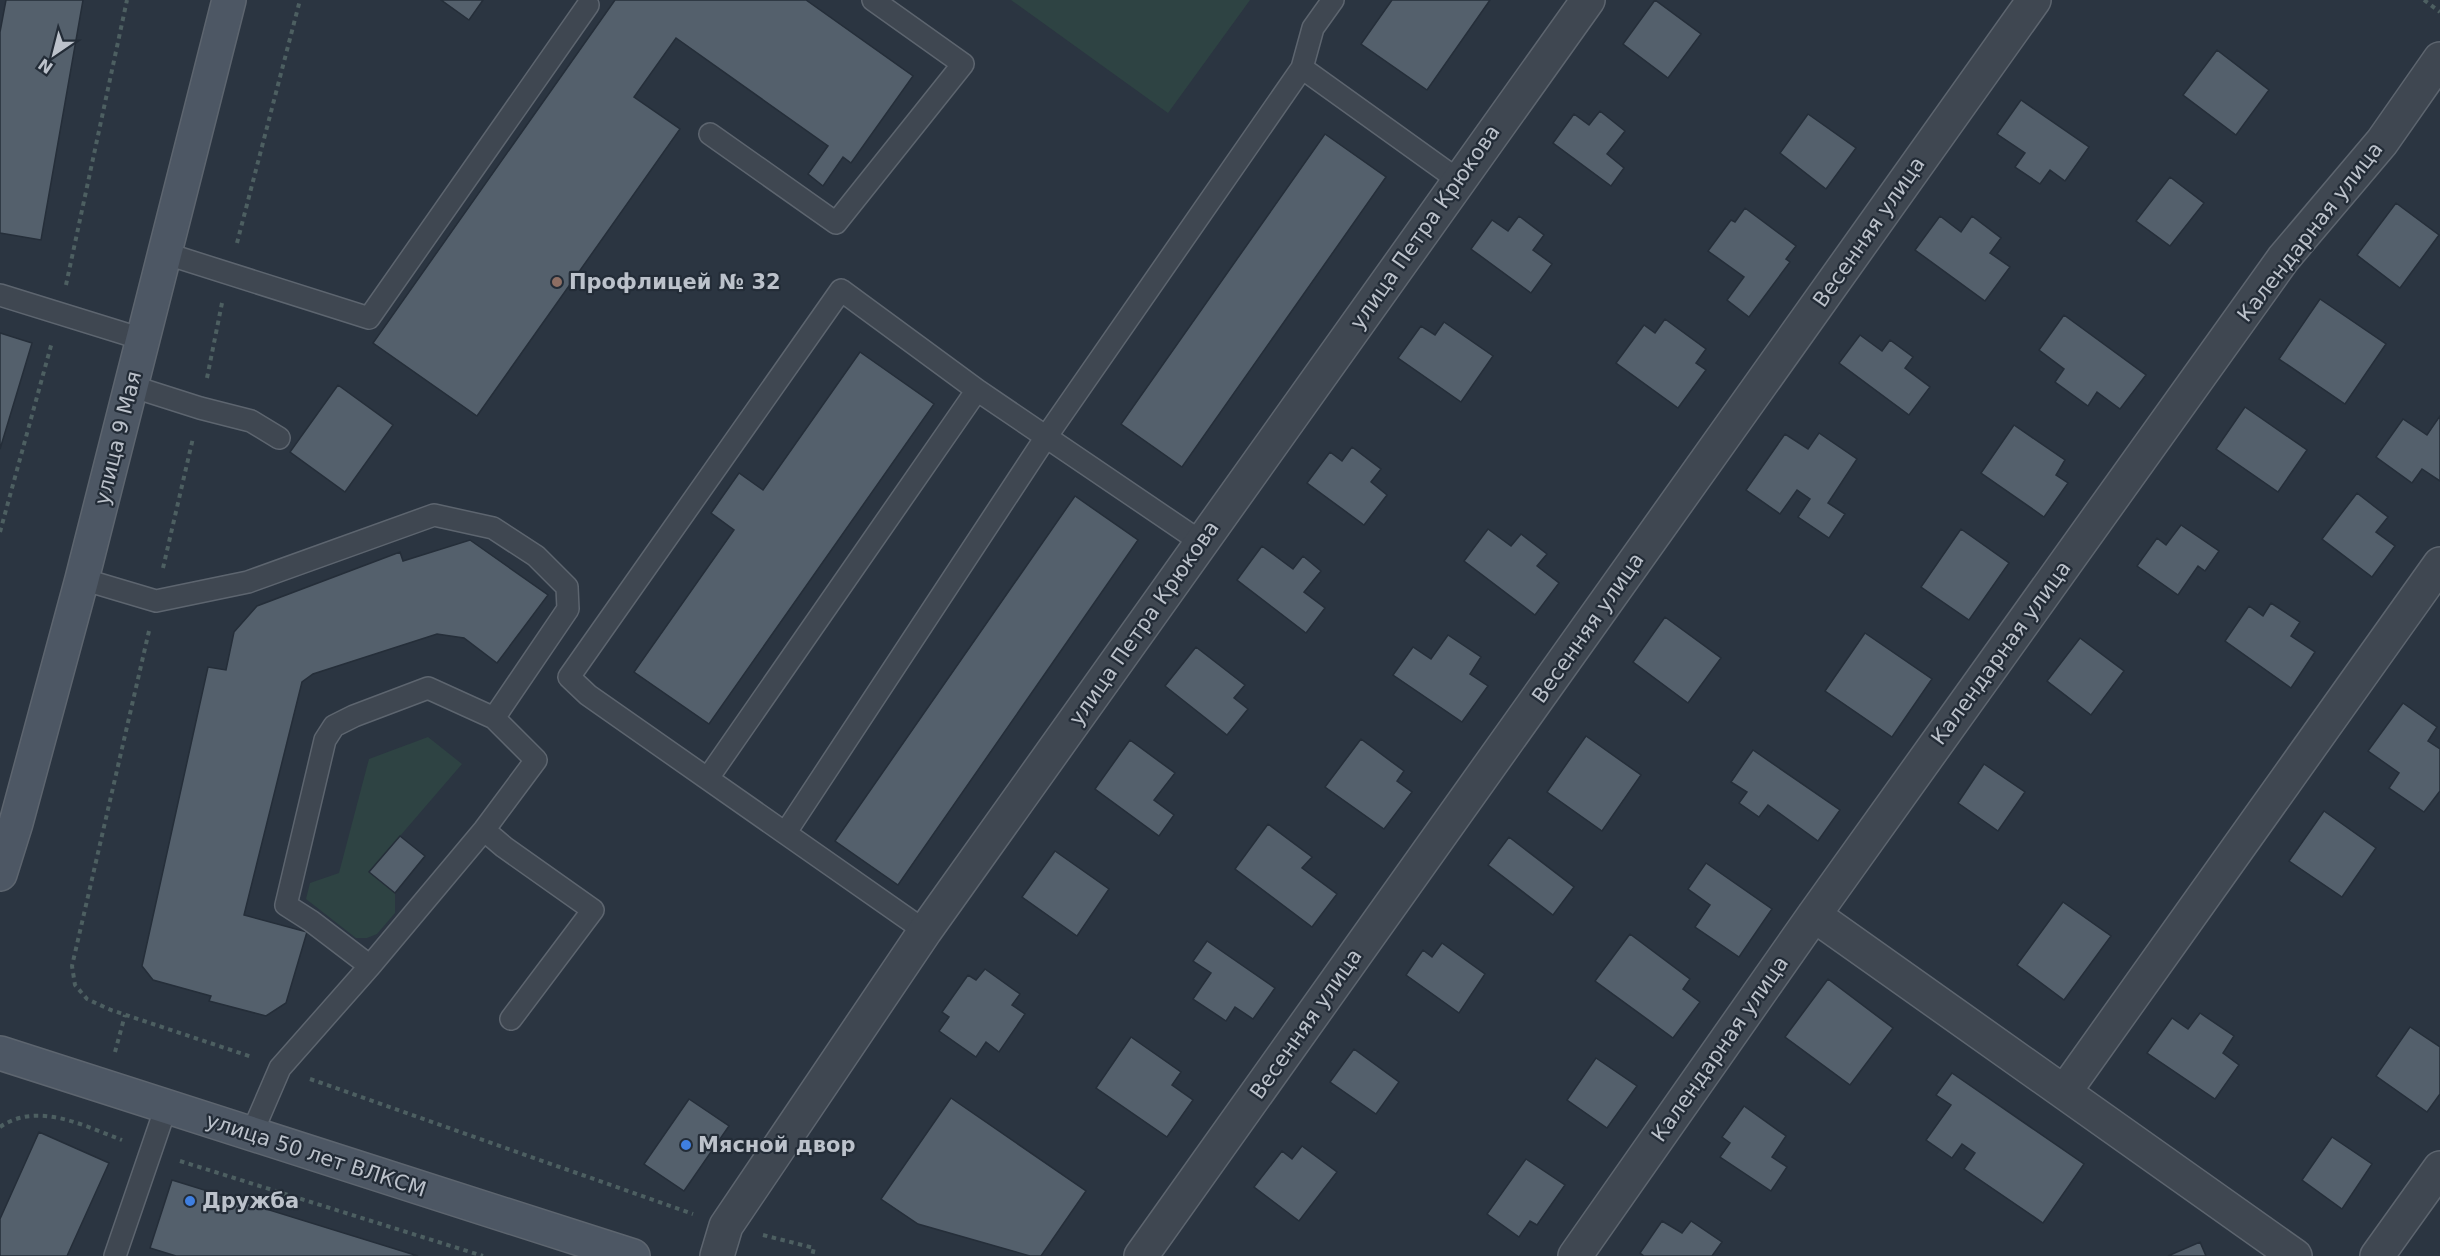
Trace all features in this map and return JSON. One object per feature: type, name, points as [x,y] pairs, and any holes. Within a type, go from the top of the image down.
[{"type":"main road","name":"улица 9 Мая","points":[[0,874],[8,820],[82,579],[229,0]]},
{"type":"main road","name":"улица 50 лет ВЛКСМ","points":[[0,1053],[633,1256]]},
{"type":"street","name":"улица Петра Крюкова","points":[[722,1241],[925,931],[1588,0]]},
{"type":"street","name":"Весенняя улица","points":[[1141,1256],[2034,0]]},
{"type":"street","name":"Календарная улица","points":[[1575,1256],[1814,915],[2283,259],[2382,142],[2440,59]]},
{"type":"street","points":[[2066,1091],[2440,564]]},
{"type":"street","points":[[1814,915],[2066,1091],[2295,1256]]},
{"type":"street","points":[[2377,1256],[2440,1168]]},
{"type":"lane","points":[[710,134],[836,223],[963,64],[873,0]]},
{"type":"lane","points":[[786,832],[1046,437],[1302,68],[1313,28],[1333,0]]},
{"type":"lane","points":[[164,253],[369,318],[588,5]]},
{"type":"lane","points":[[1302,68],[1458,180]]},
{"type":"lane","points":[[925,931],[588,695],[569,677],[841,290],[977,390],[1201,542]]},
{"type":"lane","points":[[0,295],[142,339]]},
{"type":"lane","points":[[131,386],[200,408],[251,421],[279,438]]},
{"type":"lane","points":[[708,778],[977,390]]},
{"type":"lane","points":[[82,579],[156,601],[248,582],[434,514],[493,528],[536,556],[567,587],[568,609],[494,718]]},
{"type":"lane","points":[[252,1133],[280,1068],[370,966],[484,830],[536,760],[494,718],[428,688],[334,726],[325,740],[286,905],[370,966]]},
{"type":"lane","points":[[484,830],[504,847],[593,910],[511,1019]]},
{"type":"lane","points":[[115,1256],[166,1107]]},
{"type":"path","points":[[0,532],[60,315],[127,0]]},
{"type":"path","points":[[300,0],[229,274],[72,966],[75,985],[87,999],[111,1010],[280,1068],[722,1241],[814,1248],[812,1256]]},
{"type":"path","points":[[2424,0],[2440,12]]},
{"type":"path","points":[[0,1127],[24,1116],[58,1117],[151,1151],[483,1256]]},
{"type":"green space","points":[[1011,0],[1250,0],[1168,113]]},
{"type":"green space","points":[[428,737],[462,764],[369,872],[395,893],[395,913],[377,934],[367,938],[356,938],[306,899],[310,883],[339,873],[369,759]]},
{"type":"building","points":[[6,0],[83,0],[41,240],[0,233],[0,32]]},
{"type":"building","points":[[441,0],[483,0],[469,20]]},
{"type":"building","points":[[615,0],[806,0],[913,76],[851,163],[843,157],[823,186],[808,174],[828,146],[676,38],[634,97],[680,129],[477,416],[373,343]]},
{"type":"building","points":[[1392,0],[1490,0],[1427,90],[1361,44]]},
{"type":"building","points":[[1655,0],[1701,34],[1668,78],[1623,44]]},
{"type":"building","points":[[2217,50],[2269,90],[2236,135],[2183,95]]},
{"type":"building","points":[[2021,100],[2089,147],[2065,181],[2050,170],[2040,184],[2015,167],[2025,153],[1997,134]]},
{"type":"building","points":[[1600,111],[1625,131],[1607,154],[1624,168],[1611,186],[1553,143],[1574,114],[1589,125]]},
{"type":"building","points":[[1808,114],[1856,148],[1826,189],[1780,153]]},
{"type":"building","points":[[1325,134],[1386,177],[1182,467],[1121,424]]},
{"type":"building","points":[[2170,177],[2204,203],[2170,246],[2136,221]]},
{"type":"building","points":[[2396,203],[2439,235],[2400,288],[2357,255]]},
{"type":"building","points":[[1745,208],[1796,246],[1786,259],[1790,262],[1749,317],[1727,300],[1744,277],[1708,251],[1731,220],[1735,222]]},
{"type":"building","points":[[1519,216],[1544,235],[1533,250],[1552,264],[1531,293],[1471,249],[1492,220],[1508,231]]},
{"type":"building","points":[[1940,216],[1961,232],[1972,216],[2001,238],[1990,253],[2010,267],[1985,301],[1915,250]]},
{"type":"building","points":[[2320,299],[2386,344],[2345,404],[2279,359]]},
{"type":"building","points":[[2064,315],[2146,375],[2120,409],[2097,392],[2088,406],[2055,382],[2064,369],[2039,350]]},
{"type":"building","points":[[1665,319],[1706,349],[1696,363],[1706,370],[1678,408],[1616,363],[1644,325],[1655,333]]},
{"type":"building","points":[[1444,322],[1493,356],[1461,402],[1398,358],[1421,326],[1435,335]]},
{"type":"building","points":[[0,333],[32,343],[0,449]]},
{"type":"building","points":[[1860,335],[1882,351],[1890,340],[1913,357],[1905,368],[1930,387],[1909,415],[1839,363]]},
{"type":"building","points":[[860,352],[934,404],[709,724],[634,672],[734,530],[711,513],[739,473],[763,490]]},
{"type":"building","points":[[338,385],[393,425],[345,492],[290,452]]},
{"type":"building","points":[[2245,407],[2307,450],[2278,492],[2216,449]]},
{"type":"building","points":[[2440,416],[2440,481],[2422,469],[2412,483],[2376,457],[2403,419],[2427,435]]},
{"type":"building","points":[[2014,425],[2065,460],[2056,475],[2068,483],[2044,517],[1981,473]]},
{"type":"building","points":[[1819,433],[1857,459],[1828,503],[1845,514],[1829,538],[1798,517],[1810,499],[1797,490],[1780,514],[1746,490],[1785,434],[1808,449]]},
{"type":"building","points":[[1352,447],[1381,469],[1371,482],[1387,495],[1364,525],[1307,483],[1330,452],[1342,461]]},
{"type":"building","points":[[2357,493],[2388,517],[2376,532],[2395,546],[2372,577],[2322,539]]},
{"type":"building","points":[[1075,496],[1138,540],[898,885],[835,841]]},
{"type":"building","points":[[2181,525],[2219,551],[2205,571],[2198,566],[2178,595],[2137,566],[2157,538],[2166,545]]},
{"type":"building","points":[[1488,529],[1511,546],[1521,534],[1547,554],[1537,566],[1559,583],[1535,615],[1464,561]]},
{"type":"building","points":[[1961,529],[2009,563],[1969,620],[1921,587]]},
{"type":"building","points":[[470,540],[548,595],[497,663],[464,638],[437,634],[313,674],[302,682],[244,915],[307,932],[286,1003],[266,1016],[209,1001],[211,996],[153,980],[142,966],[208,667],[226,670],[234,632],[257,606],[400,552],[403,561]]},
{"type":"building","points":[[1262,546],[1293,569],[1303,556],[1321,571],[1304,592],[1325,608],[1306,633],[1237,580]]},
{"type":"building","points":[[2271,603],[2300,622],[2291,636],[2315,652],[2291,688],[2225,641],[2249,606],[2263,616]]},
{"type":"building","points":[[1665,617],[1721,658],[1688,703],[1633,662]]},
{"type":"building","points":[[1865,633],[1932,679],[1892,737],[1825,691]]},
{"type":"building","points":[[1448,635],[1481,657],[1470,674],[1488,686],[1462,722],[1393,675],[1413,647],[1431,659]]},
{"type":"building","points":[[2080,638],[2124,671],[2091,715],[2047,681]]},
{"type":"building","points":[[1196,647],[1245,685],[1234,698],[1248,709],[1227,735],[1165,686]]},
{"type":"building","points":[[2403,703],[2437,727],[2428,741],[2440,749],[2440,791],[2424,812],[2389,788],[2399,773],[2368,751]]},
{"type":"building","points":[[1586,736],[1641,775],[1602,831],[1547,792]]},
{"type":"building","points":[[1361,739],[1404,771],[1397,781],[1412,792],[1384,829],[1325,787]]},
{"type":"building","points":[[1130,740],[1175,773],[1154,800],[1174,815],[1159,836],[1095,789]]},
{"type":"building","points":[[1753,750],[1840,810],[1818,841],[1768,805],[1759,817],[1739,803],[1747,792],[1731,782]]},
{"type":"building","points":[[1984,764],[2025,792],[1998,831],[1958,803]]},
{"type":"building","points":[[2324,811],[2376,848],[2342,897],[2289,861]]},
{"type":"building","points":[[1268,824],[1312,857],[1302,868],[1337,894],[1312,927],[1235,869]]},
{"type":"building","points":[[400,836],[425,856],[395,893],[369,872]]},
{"type":"building","points":[[1509,837],[1574,887],[1553,915],[1488,865]]},
{"type":"building","points":[[1055,851],[1109,889],[1077,936],[1022,897]]},
{"type":"building","points":[[1706,863],[1772,909],[1739,957],[1695,927],[1710,905],[1688,889]]},
{"type":"building","points":[[2063,902],[2111,936],[2064,1000],[2017,965]]},
{"type":"building","points":[[1630,934],[1690,979],[1683,989],[1700,1002],[1673,1038],[1595,981]]},
{"type":"building","points":[[1207,941],[1275,988],[1253,1019],[1235,1007],[1226,1021],[1193,999],[1211,973],[1193,961]]},
{"type":"building","points":[[1442,943],[1485,974],[1459,1013],[1406,975],[1423,950],[1432,957]]},
{"type":"building","points":[[985,969],[1020,994],[1012,1005],[1025,1014],[999,1052],[986,1042],[976,1057],[939,1031],[949,1017],[942,1012],[968,975],[976,980]]},
{"type":"building","points":[[1828,979],[1893,1028],[1850,1085],[1785,1037]]},
{"type":"building","points":[[2200,1013],[2234,1036],[2223,1053],[2239,1065],[2215,1099],[2147,1053],[2172,1018],[2188,1029]]},
{"type":"building","points":[[2410,1027],[2440,1047],[2440,1094],[2427,1112],[2376,1076]]},
{"type":"building","points":[[1131,1037],[1181,1072],[1172,1085],[1193,1100],[1167,1137],[1096,1088]]},
{"type":"building","points":[[1354,1049],[1399,1082],[1376,1114],[1330,1082]]},
{"type":"building","points":[[1596,1058],[1637,1086],[1607,1128],[1567,1100]]},
{"type":"building","points":[[1952,1073],[2084,1164],[2043,1223],[1964,1169],[1975,1153],[1962,1144],[1952,1158],[1926,1140],[1951,1105],[1936,1095]]},
{"type":"building","points":[[951,1098],[1086,1191],[1041,1256],[1030,1256],[918,1224],[881,1199]]},
{"type":"building","name":"Мясной двор","points":[[689,1099],[729,1126],[684,1191],[644,1164]]},
{"type":"building","points":[[1744,1106],[1786,1136],[1772,1157],[1787,1167],[1771,1191],[1720,1157],[1730,1143],[1722,1137]]},
{"type":"building","points":[[39,1132],[109,1163],[67,1256],[0,1256],[0,1219]]},
{"type":"building","points":[[2332,1137],[2372,1164],[2342,1209],[2302,1180]]},
{"type":"building","points":[[1302,1146],[1337,1172],[1299,1221],[1254,1187],[1282,1151],[1292,1159]]},
{"type":"building","points":[[1526,1159],[1565,1185],[1537,1225],[1530,1221],[1519,1237],[1487,1214]]},
{"type":"building","points":[[172,1180],[418,1256],[176,1256],[150,1248]]},
{"type":"building","points":[[1662,1221],[1682,1233],[1691,1221],[1722,1242],[1712,1256],[1644,1256],[1640,1253]]},
{"type":"building","points":[[2200,1242],[2206,1256],[2168,1256]]},
{"type":"place","name":"Профлицей № 32","points":[[557,282]]},
{"type":"place","name":"Мясной двор","points":[[686,1145]]},
{"type":"place","name":"Дружба","points":[[190,1201]]}]
